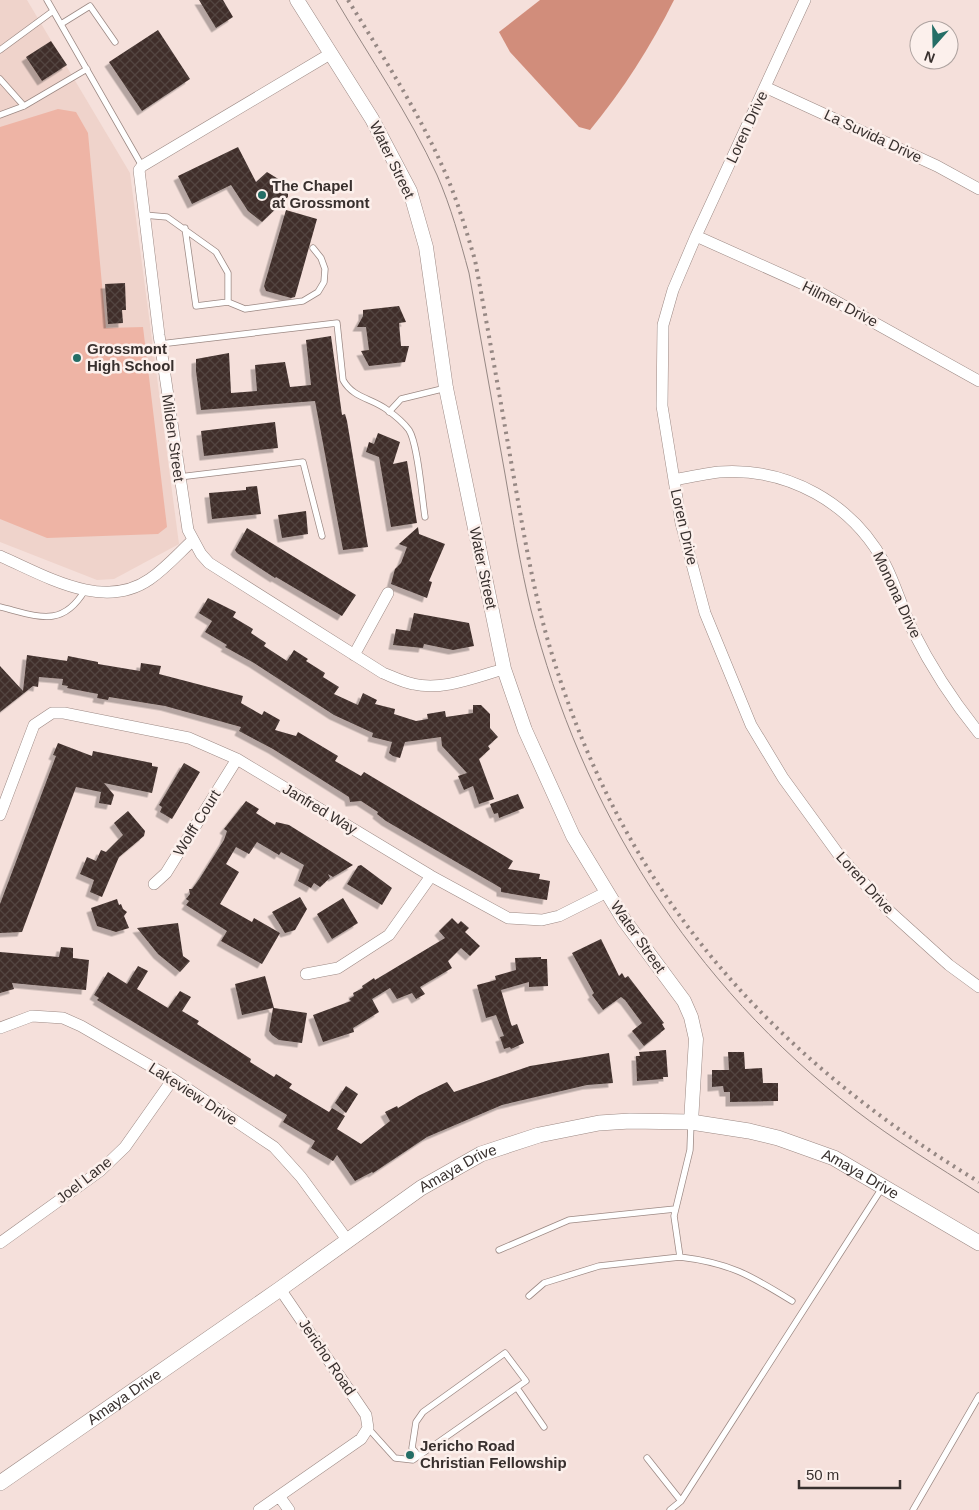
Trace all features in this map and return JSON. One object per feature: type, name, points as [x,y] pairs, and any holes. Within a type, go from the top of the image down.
[{"type":"main road","name":"Amaya Drive","points":[[0,1483],[280,1289],[421,1188],[481,1154],[569,1128],[599,1123],[661,1120],[691,1122],[750,1131],[834,1158],[882,1188],[979,1243]]},
{"type":"street","name":"Water Street","points":[[297,0],[372,119],[410,191],[426,247],[446,388],[504,669],[525,730],[573,836],[624,920],[684,1001],[691,1017],[696,1039],[691,1122]]},
{"type":"street","name":"Loren Drive","points":[[805,0],[673,290],[662,341],[662,406],[681,523],[705,612],[751,725],[776,766],[816,826],[866,886],[928,946],[979,987]]},
{"type":"street","points":[[142,166],[330,54]]},
{"type":"street","name":"La Suvida Drive","points":[[765,87],[938,166],[979,189]]},
{"type":"street","name":"Milden Street","points":[[142,166],[139,170],[144,215],[179,477],[188,530],[209,563],[383,674],[412,684],[432,686],[449,684],[504,669]]},
{"type":"street","name":"Hilmer Drive","points":[[696,236],[812,288],[979,380]]},
{"type":"street","name":"Monona Drive","points":[[674,480],[719,472],[757,473],[778,476],[813,491],[846,514],[877,550],[920,645],[960,709],[979,732]]},
{"type":"street","points":[[0,556],[65,584],[85,590],[115,592],[148,580],[193,540]]},
{"type":"street","points":[[354,655],[388,593]]},
{"type":"street","name":"Janfred Way","points":[[0,815],[28,736],[34,725],[52,713],[64,713],[189,738],[236,759],[431,876],[508,918],[542,920],[559,916],[607,892]]},
{"type":"street","name":"Wolff Court","points":[[154,884],[166,872],[236,759]]},
{"type":"street","points":[[306,974],[338,968],[389,935],[431,876]]},
{"type":"street","name":"Lakeview Drive","points":[[0,1028],[32,1016],[63,1018],[81,1026],[173,1079],[274,1147],[300,1177],[348,1241]]},
{"type":"street","name":"Joel Lane","points":[[0,1243],[100,1171],[125,1147],[173,1079]]},
{"type":"street","name":"Jericho Road","points":[[280,1289],[366,1415],[368,1428]]},
{"type":"street","points":[[259,1510],[361,1439],[368,1428]]},
{"type":"street","points":[[279,1496],[289,1510]]},
{"type":"lane","points":[[47,0],[142,166]]},
{"type":"lane","points":[[61,24],[90,6],[115,42]]},
{"type":"lane","points":[[0,50],[54,13]]},
{"type":"lane","points":[[0,115],[24,106],[87,69]]},
{"type":"lane","points":[[0,79],[24,106]]},
{"type":"lane","points":[[144,215],[167,218],[185,228],[216,252],[228,273],[228,302]]},
{"type":"lane","points":[[185,228],[196,306],[228,302],[244,310],[303,301],[318,292],[324,282],[325,269],[321,258],[313,248]]},
{"type":"lane","points":[[160,344],[337,323],[343,380],[346,386],[358,396],[389,412],[409,430],[425,517]]},
{"type":"lane","points":[[389,412],[401,399],[446,388]]},
{"type":"lane","points":[[179,477],[303,462],[322,536]]},
{"type":"lane","points":[[0,607],[34,616],[65,614],[76,606],[85,590]]},
{"type":"lane","points":[[680,1257],[674,1216],[690,1150],[691,1122]]},
{"type":"lane","points":[[670,1510],[680,1501],[882,1188]]},
{"type":"lane","points":[[499,1250],[569,1220],[675,1210]]},
{"type":"lane","points":[[528,1296],[544,1283],[599,1266],[680,1257],[713,1261],[749,1274],[792,1301]]},
{"type":"lane","points":[[368,1428],[395,1458],[407,1461],[419,1456],[526,1381],[505,1353],[423,1412],[416,1422],[412,1448],[419,1456]]},
{"type":"lane","points":[[517,1388],[544,1427]]},
{"type":"lane","points":[[912,1510],[979,1396]]},
{"type":"lane","points":[[647,1458],[680,1501]]},
{"type":"shaded area","name":"Grossmont High School","points":[[0,0],[27,0],[130,173],[179,544],[114,579],[97,580],[0,542]]},
{"type":"shaded area","points":[[540,0],[674,0],[636,67],[590,130],[579,127],[510,52],[499,32]]},
{"type":"shaded area","name":"Grossmont High School","points":[[58,109],[76,112],[88,133],[106,328],[143,327],[167,527],[158,534],[47,538],[0,519],[0,127]]},
{"type":"building","points":[[199,0],[223,0],[233,17],[216,28]]},
{"type":"building","points":[[158,30],[190,79],[142,111],[109,62]]},
{"type":"building","points":[[51,41],[67,65],[42,81],[26,57]]},
{"type":"building","points":[[238,147],[256,182],[267,172],[280,180],[288,194],[288,197],[262,222],[248,211],[231,185],[192,204],[178,176]]},
{"type":"building","points":[[286,210],[317,219],[295,297],[291,298],[266,291],[264,286]]},
{"type":"building","points":[[125,283],[126,310],[122,310],[123,323],[108,324],[105,284]]},
{"type":"building","points":[[399,306],[406,322],[399,323],[401,346],[409,346],[405,362],[369,366],[361,351],[369,350],[366,327],[357,327],[363,316],[363,310]]},
{"type":"building","points":[[331,336],[342,415],[345,414],[347,421],[368,547],[343,550],[315,401],[201,410],[196,371],[196,359],[229,353],[231,393],[257,391],[255,365],[285,362],[290,387],[311,385],[306,340]]},
{"type":"building","points":[[275,422],[278,448],[204,456],[201,431]]},
{"type":"building","points":[[378,433],[400,442],[393,464],[407,461],[417,523],[391,527],[379,457],[366,452],[369,442],[374,444]]},
{"type":"building","points":[[257,486],[261,514],[212,519],[209,493],[246,490],[246,487]]},
{"type":"building","points":[[306,511],[308,534],[282,538],[278,515]]},
{"type":"building","points":[[418,527],[419,534],[445,544],[429,581],[432,582],[427,598],[391,584],[395,569],[401,563],[407,547],[399,544]]},
{"type":"building","points":[[247,528],[356,595],[342,616],[275,578],[237,553],[235,550]]},
{"type":"building","points":[[208,598],[236,612],[233,617],[253,629],[251,633],[266,643],[264,646],[287,661],[294,650],[308,659],[306,661],[325,673],[323,677],[339,687],[334,694],[358,705],[363,693],[377,700],[375,704],[395,709],[394,714],[416,721],[428,719],[427,714],[445,711],[446,717],[473,713],[473,705],[481,705],[490,714],[490,728],[498,737],[488,746],[490,749],[479,759],[494,799],[479,804],[473,786],[464,790],[458,776],[467,773],[442,746],[441,737],[405,742],[400,758],[393,756],[389,753],[392,742],[372,737],[373,733],[334,715],[254,663],[225,647],[227,645],[205,632],[212,621],[199,613]]},
{"type":"building","points":[[414,613],[469,623],[474,646],[453,650],[424,644],[423,648],[393,645],[396,629],[410,631]]},
{"type":"building","points":[[27,655],[67,661],[68,656],[98,662],[98,664],[140,671],[141,663],[161,666],[159,674],[243,696],[241,703],[262,715],[264,711],[280,720],[275,730],[296,736],[298,732],[338,756],[335,761],[361,776],[364,772],[513,861],[508,869],[540,874],[539,879],[550,881],[547,900],[501,892],[501,888],[386,821],[377,814],[378,812],[361,801],[350,802],[349,797],[273,749],[239,731],[241,727],[165,706],[109,697],[108,700],[97,698],[98,694],[67,688],[68,686],[62,685],[63,679],[39,677],[38,687],[33,686],[0,712],[0,666],[23,691]]},
{"type":"building","points":[[58,743],[92,756],[93,751],[152,763],[152,766],[158,767],[152,793],[104,783],[114,795],[111,805],[99,803],[101,792],[76,787],[22,932],[0,933],[0,904],[56,756],[53,755]]},
{"type":"building","points":[[184,763],[200,772],[172,819],[160,812],[162,807],[159,805]]},
{"type":"building","points":[[518,794],[524,808],[499,818],[498,813],[494,814],[490,804]]},
{"type":"building","points":[[246,801],[259,809],[256,813],[275,825],[276,822],[289,825],[353,865],[333,877],[328,874],[330,878],[320,887],[314,883],[311,888],[298,881],[304,865],[281,852],[279,855],[257,842],[249,854],[236,847],[226,864],[239,872],[220,904],[252,922],[254,918],[280,933],[262,964],[221,941],[227,931],[186,905],[189,901],[186,899],[190,894],[189,889],[192,889],[200,878],[224,840],[227,831],[224,829]]},
{"type":"building","points":[[128,811],[145,831],[144,836],[119,857],[102,897],[90,892],[94,880],[80,874],[87,857],[96,861],[101,850],[106,852],[123,835],[114,823]]},
{"type":"building","points":[[361,865],[392,888],[382,905],[347,884],[358,866]]},
{"type":"building","points":[[300,897],[307,909],[295,930],[285,933],[272,912]]},
{"type":"building","points":[[343,898],[358,923],[332,939],[317,914]]},
{"type":"building","points":[[117,899],[119,905],[121,904],[127,912],[124,916],[129,928],[116,932],[97,926],[91,908]]},
{"type":"building","points":[[452,918],[458,924],[461,921],[469,928],[465,932],[480,946],[470,956],[461,948],[448,961],[452,968],[420,987],[425,994],[416,999],[412,993],[397,999],[390,988],[372,999],[379,1012],[353,1028],[354,1032],[323,1042],[313,1015],[351,1001],[349,999],[354,996],[353,993],[363,988],[362,986],[445,938],[439,931]]},
{"type":"building","points":[[178,923],[183,956],[190,961],[180,972],[158,954],[137,928]]},
{"type":"building","points":[[601,939],[619,976],[622,973],[625,978],[628,976],[664,1023],[662,1024],[665,1029],[644,1046],[632,1031],[642,1023],[625,1000],[621,997],[603,1010],[592,995],[594,993],[572,953]]},
{"type":"building","points":[[61,947],[73,948],[73,958],[89,960],[86,990],[12,983],[14,989],[0,993],[0,952],[59,957]]},
{"type":"building","points":[[541,957],[541,959],[547,959],[548,986],[529,987],[529,982],[501,990],[511,1024],[512,1026],[517,1024],[524,1043],[511,1049],[510,1047],[504,1049],[500,1037],[504,1036],[496,1015],[486,1018],[477,985],[496,980],[495,976],[516,970],[515,958]]},
{"type":"building","points":[[138,966],[148,971],[137,989],[168,1008],[180,991],[191,997],[182,1011],[199,1021],[197,1024],[251,1059],[250,1062],[274,1077],[276,1074],[292,1084],[289,1088],[329,1112],[332,1108],[345,1116],[337,1129],[361,1144],[390,1121],[385,1112],[397,1106],[398,1108],[447,1082],[454,1092],[530,1066],[609,1053],[613,1083],[587,1085],[502,1105],[427,1137],[373,1173],[355,1181],[337,1155],[333,1161],[311,1148],[315,1141],[283,1122],[287,1115],[97,1000],[99,998],[94,995],[108,972],[127,984]]},
{"type":"building","points":[[265,976],[274,1008],[307,1013],[302,1043],[279,1040],[272,1035],[269,1031],[273,1008],[242,1015],[235,984]]},
{"type":"building","points":[[666,1050],[668,1077],[637,1081],[636,1056],[640,1056],[639,1052]]},
{"type":"building","points":[[728,1052],[744,1052],[745,1069],[762,1068],[763,1083],[778,1083],[778,1101],[730,1102],[730,1092],[724,1092],[723,1086],[712,1087],[712,1070],[729,1070]]},
{"type":"building","points":[[346,1086],[358,1094],[346,1113],[335,1103]]},
{"type":"tram line","points":[[336,0],[389,86],[426,152],[451,211],[469,273],[523,576],[531,610],[553,684],[580,755],[613,823],[651,887],[694,949],[742,1006],[796,1060],[855,1110],[900,1142],[979,1193]]},
{"type":"railway","points":[[348,0],[423,126],[444,170],[461,215],[475,260],[523,530],[546,634],[576,724],[613,806],[657,882],[707,952],[765,1016],[829,1075],[901,1131],[979,1182]]},
{"type":"place","name":"The Chapel at Grossmont","points":[[262,195]]},
{"type":"place","name":"Grossmont High School","points":[[77,358]]},
{"type":"place","name":"Jericho Road Christian Fellowship","points":[[410,1455]]}]
